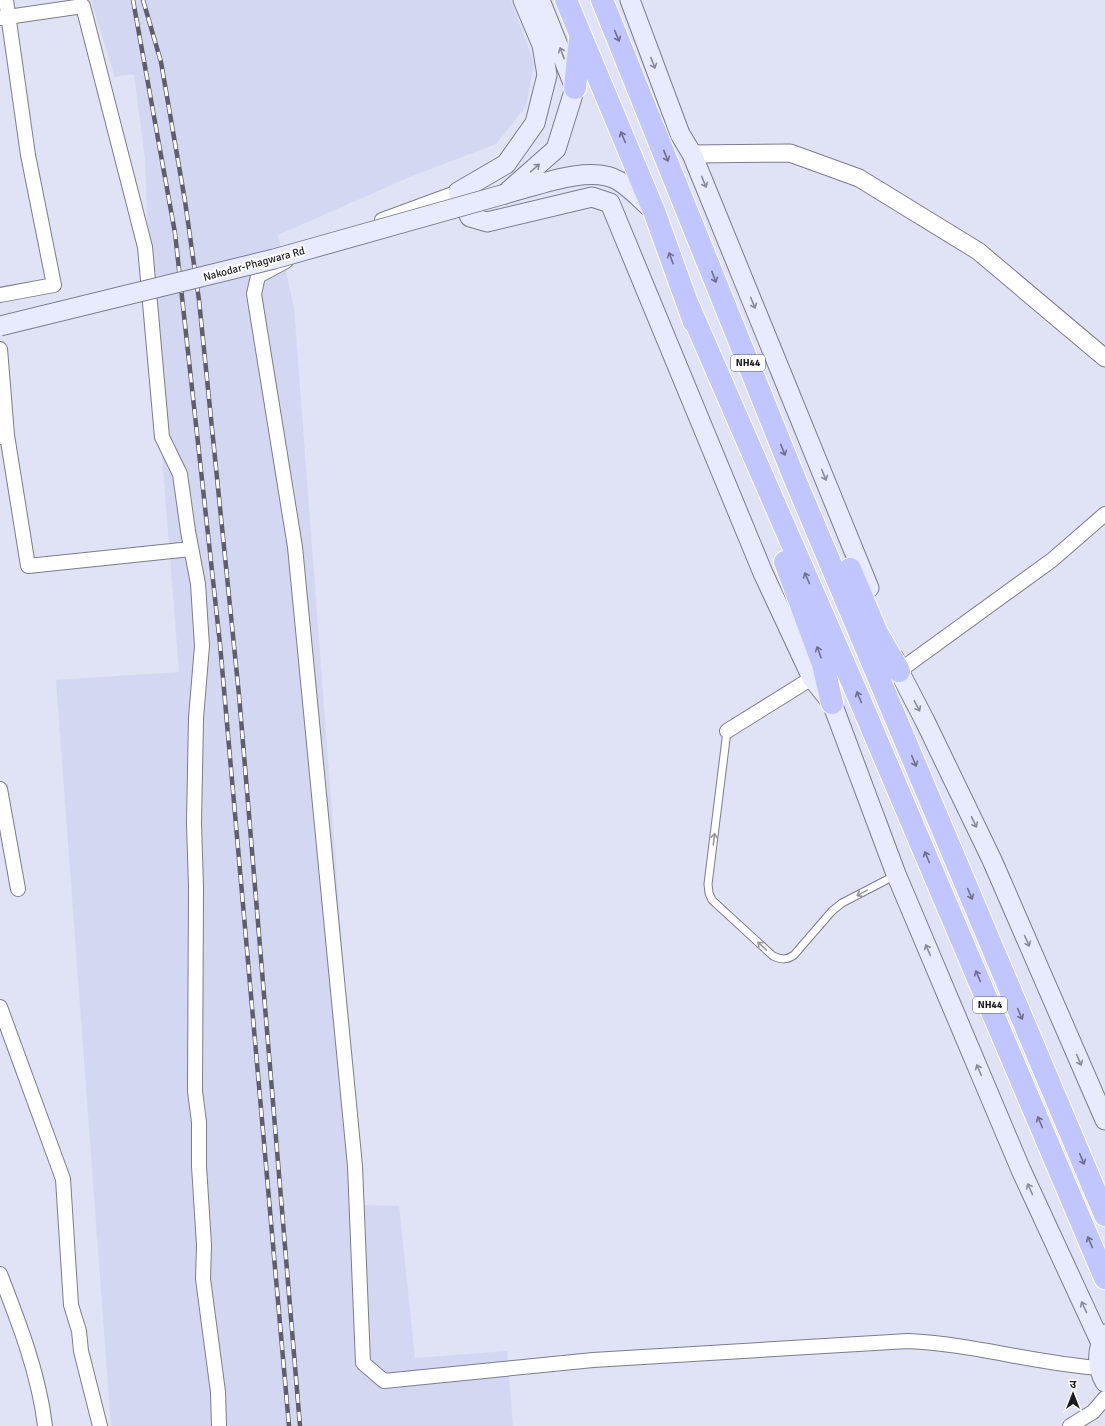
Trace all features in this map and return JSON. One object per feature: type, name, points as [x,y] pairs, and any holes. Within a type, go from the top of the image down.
[{"type":"highway","name":"NH44","points":[[566,0],[654,212],[689,308],[874,733],[1105,1278]]},
{"type":"highway","name":"NH44","points":[[602,0],[794,477],[1105,1215]]},
{"type":"highway","points":[[575,88],[581,35]]},
{"type":"highway","points":[[724,304],[779,404],[877,633],[899,671]]},
{"type":"highway","points":[[689,308],[714,387],[790,576],[823,664],[832,703]]},
{"type":"main road","points":[[523,0],[542,45],[547,75],[535,123],[506,164],[458,192],[470,217],[487,222],[592,197],[610,204],[760,566],[812,678],[832,703],[896,874],[1021,1170],[1103,1338],[1098,1355],[1102,1375]]},
{"type":"main road","points":[[505,194],[556,149],[575,88],[540,0]]},
{"type":"main road","points":[[630,0],[680,134],[692,154],[826,480],[883,623],[899,671],[925,721],[992,860],[1105,1120]]},
{"type":"main road","name":"Nakodar-Phagwara Rd","points":[[0,326],[274,259],[505,194],[584,174],[599,174],[619,181],[654,212]]},
{"type":"street","points":[[0,295],[54,285],[28,155],[4,17],[6,0]]},
{"type":"street","points":[[4,17],[82,3],[145,246],[162,437],[180,474],[191,549],[198,584],[202,646],[196,718],[194,816],[196,887],[195,1091],[199,1122],[199,1166],[204,1245],[203,1279],[218,1392],[219,1426]]},
{"type":"street","points":[[692,154],[790,153],[859,178],[978,250],[1105,358]]},
{"type":"street","points":[[458,192],[314,246],[258,276],[254,294],[295,547],[355,1166],[363,1363],[384,1381],[593,1360],[908,1341],[958,1345],[1102,1375]]},
{"type":"street","points":[[0,349],[4,436],[28,566],[191,549]]},
{"type":"street","points":[[899,671],[1052,560],[1105,514]]},
{"type":"street","points":[[727,731],[812,678]]},
{"type":"street","points":[[0,789],[18,889]]},
{"type":"street","points":[[0,1007],[63,1179],[71,1305],[79,1331],[81,1351],[100,1426]]},
{"type":"street","points":[[0,1274],[20,1325],[40,1393],[45,1426]]},
{"type":"street","points":[[1070,1426],[1093,1412],[1105,1398]]},
{"type":"lane","points":[[727,731],[708,884],[709,893],[712,900],[774,956],[780,959],[788,959],[794,955],[832,911],[842,903],[896,874]]},
{"type":"shaded area","points":[[91,0],[511,0],[534,64],[526,106],[496,144],[412,176],[278,235],[294,308],[353,1092],[365,1205],[399,1206],[415,1358],[507,1351],[513,1426],[111,1426],[56,680],[179,672],[151,315],[145,159],[134,74],[115,77]]},
{"type":"railway","points":[[133,0],[175,233],[220,644],[289,1426]]},
{"type":"railway","points":[[143,0],[161,62],[185,201],[199,300],[239,695],[300,1426]]}]
